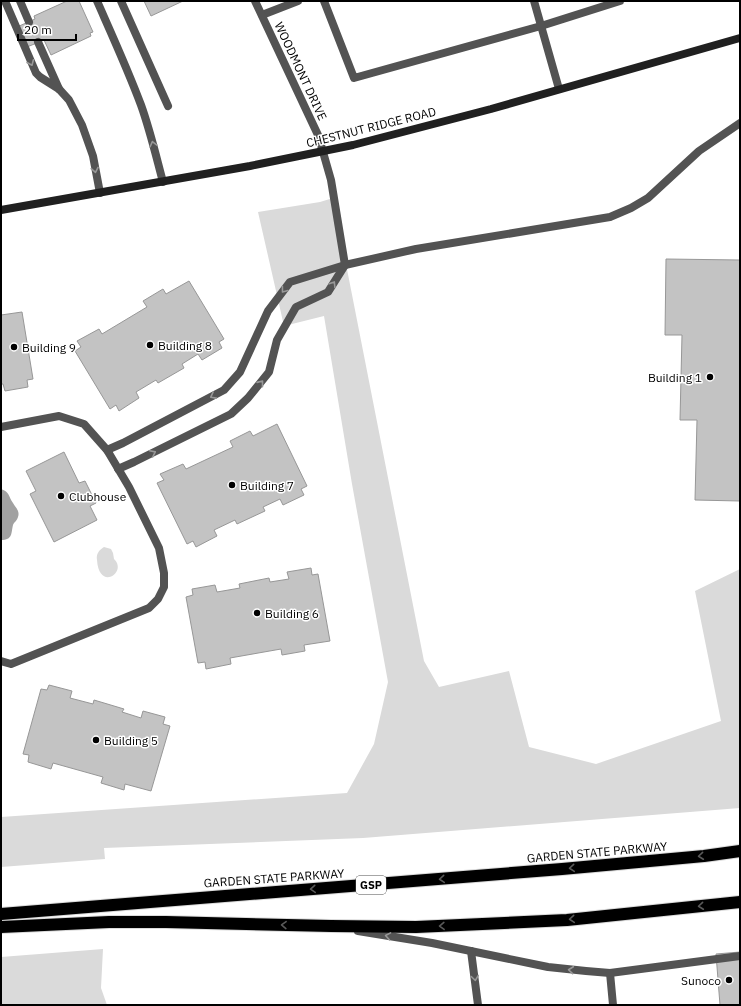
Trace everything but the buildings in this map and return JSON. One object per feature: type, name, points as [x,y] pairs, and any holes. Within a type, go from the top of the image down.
[{"type":"highway","name":"GARDEN STATE PARKWAY","points":[[1,914],[562,869],[704,856],[740,851]]},
{"type":"highway","points":[[1,927],[109,922],[159,922],[416,927],[567,920],[740,902]]},
{"type":"main road","name":"CHESTNUT RIDGE ROAD","points":[[1,210],[323,152],[427,126],[740,38]]},
{"type":"street","points":[[5,1],[36,73],[59,89],[69,100],[82,126],[92,156],[100,193]]},
{"type":"street","points":[[20,1],[29,22]]},
{"type":"street","points":[[97,1],[142,106],[163,182]]},
{"type":"street","points":[[121,1],[168,106]]},
{"type":"street","name":"WOODMONT DRIVE","points":[[255,1],[318,135],[331,180],[345,265]]},
{"type":"street","points":[[262,15],[298,1]]},
{"type":"street","points":[[324,1],[354,78],[541,26],[620,1]]},
{"type":"street","points":[[534,1],[559,89]]},
{"type":"street","points":[[38,42],[59,89]]},
{"type":"street","points":[[107,450],[224,390],[240,372],[268,311],[290,282],[345,265],[416,249],[610,217],[631,208],[648,198],[699,150],[740,123]]},
{"type":"street","points":[[118,469],[231,414],[248,398],[269,372],[277,340],[296,307],[328,292],[345,265]]},
{"type":"street","points":[[1,427],[59,416],[84,424],[107,450],[129,487],[159,548],[164,573],[164,587],[158,599],[149,608],[11,664],[1,661]]},
{"type":"street","points":[[331,926],[471,951],[548,967],[580,971],[610,973],[740,956]]},
{"type":"street","points":[[471,951],[478,1005]]},
{"type":"street","points":[[610,973],[613,1005]]},
{"type":"shaded area","points":[[333,198],[424,661],[439,687],[509,671],[529,747],[596,764],[721,721],[695,591],[740,569],[740,808],[363,838],[104,848],[105,859],[1,867],[1,817],[347,793],[374,744],[388,682],[352,484],[324,316],[284,326],[258,212],[320,202]]},
{"type":"shaded area","points":[[1,489],[7,493],[18,513],[18,518],[13,525],[11,536],[5,540],[1,540]]},
{"type":"shaded area","points":[[104,547],[111,549],[118,569],[112,576],[107,577],[102,575],[99,570],[97,560],[98,552]]},
{"type":"shaded area","points":[[103,949],[101,988],[107,1005],[1,1005],[1,957]]},
{"type":"place","name":"Building 8","points":[[150,345]]},
{"type":"place","name":"Building 9","points":[[14,347]]},
{"type":"place","name":"Building 1","points":[[710,377]]},
{"type":"place","name":"Building 7","points":[[232,485]]},
{"type":"place","name":"Clubhouse","points":[[61,496]]},
{"type":"place","name":"Building 6","points":[[257,613]]},
{"type":"place","name":"Building 5","points":[[96,740]]},
{"type":"place","name":"Sunoco","points":[[729,980]]}]
